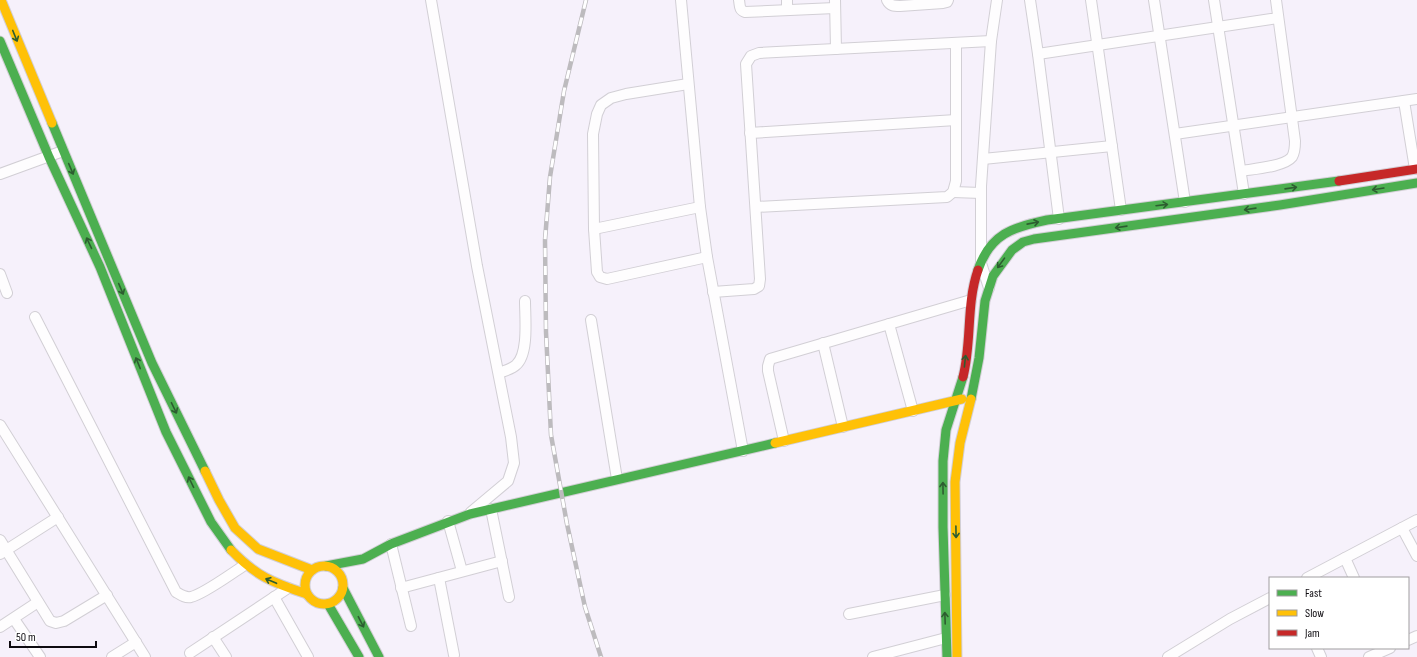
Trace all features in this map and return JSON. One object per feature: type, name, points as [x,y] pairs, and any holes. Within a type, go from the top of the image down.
[{"type":"main road","points":[[1,0],[152,363],[219,500],[235,528],[258,549],[312,570]]},
{"type":"main road","points":[[0,41],[48,157],[100,267],[166,432],[211,522],[230,549],[245,565],[262,577],[307,594]]},
{"type":"main road","points":[[946,657],[942,482],[945,439],[954,401],[964,372],[971,300],[976,274],[992,244],[1009,232],[1028,224],[1121,210],[1328,183],[1416,169]]},
{"type":"main road","points":[[957,657],[955,482],[960,443],[972,396],[979,358],[985,301],[996,271],[1005,258],[1017,246],[1028,240],[1280,205],[1417,183]]},
{"type":"main road","points":[[363,559],[346,579],[338,598],[328,604],[316,602],[307,594],[305,583],[307,577],[312,570],[320,566],[363,559],[391,544],[448,521],[470,514],[972,396]]},
{"type":"main road","points":[[326,566],[337,571],[346,579],[379,657]]},
{"type":"main road","points":[[328,604],[359,657]]},
{"type":"street","points":[[431,0],[477,266],[499,373],[511,437],[514,463],[508,481],[470,514]]},
{"type":"street","points":[[681,0],[700,207],[707,257],[743,451]]},
{"type":"street","points":[[739,0],[740,8],[745,12],[787,5],[835,4],[836,49]]},
{"type":"street","points":[[887,0],[889,4],[893,6],[944,3],[948,0]]},
{"type":"street","points":[[989,288],[981,263],[981,193],[991,41],[997,0]]},
{"type":"street","points":[[1030,0],[1059,219]]},
{"type":"street","points":[[1091,0],[1121,210]]},
{"type":"street","points":[[1154,0],[1185,202]]},
{"type":"street","points":[[1214,0],[1244,194]]},
{"type":"street","points":[[1241,171],[1284,163],[1291,158],[1294,151],[1295,141],[1276,0]]},
{"type":"street","points":[[1038,54],[1278,18]]},
{"type":"street","points":[[714,292],[754,289],[759,286],[760,270],[746,64],[750,56],[758,53],[991,41]]},
{"type":"street","points":[[756,207],[947,197],[953,192],[956,181],[956,43]]},
{"type":"street","points":[[688,84],[626,94],[611,98],[602,105],[597,114],[593,134],[594,229],[597,272],[600,277],[607,279],[707,257]]},
{"type":"street","points":[[1175,134],[1417,99]]},
{"type":"street","points":[[1404,101],[1416,169]]},
{"type":"street","points":[[750,133],[956,120]]},
{"type":"street","points":[[983,159],[1112,146]]},
{"type":"street","points":[[0,174],[63,151]]},
{"type":"street","points":[[953,192],[981,193]]},
{"type":"street","points":[[594,229],[700,207]]},
{"type":"street","points":[[0,274],[7,293]]},
{"type":"street","points":[[784,441],[768,371],[770,359],[971,300]]},
{"type":"street","points":[[499,373],[516,366],[522,358],[525,346],[525,301]]},
{"type":"street","points":[[35,316],[176,592],[183,597],[190,597],[198,594],[245,565]]},
{"type":"street","points":[[591,320],[617,480]]},
{"type":"street","points":[[889,324],[913,411]]},
{"type":"street","points":[[823,343],[843,427]]},
{"type":"street","points":[[0,425],[4,441],[58,517],[146,657]]},
{"type":"street","points":[[491,509],[509,597]]},
{"type":"street","points":[[3,552],[58,517]]},
{"type":"street","points":[[1309,577],[1417,520]]},
{"type":"street","points":[[448,521],[462,571]]},
{"type":"street","points":[[1402,528],[1417,556]]},
{"type":"street","points":[[0,540],[3,552],[50,621],[56,623],[64,621],[107,595]]},
{"type":"street","points":[[391,544],[411,626]]},
{"type":"street","points":[[1345,558],[1354,577]]},
{"type":"street","points":[[401,588],[502,561]]},
{"type":"street","points":[[439,578],[454,655]]},
{"type":"street","points":[[190,653],[288,588]]},
{"type":"street","points":[[849,614],[944,595]]},
{"type":"street","points":[[274,596],[308,657]]},
{"type":"street","points":[[1168,657],[1230,619],[1269,599]]},
{"type":"street","points":[[0,627],[38,602]]},
{"type":"street","points":[[14,619],[40,657]]},
{"type":"street","points":[[213,637],[226,657]]},
{"type":"street","points":[[872,657],[946,638]]},
{"type":"street","points":[[112,657],[136,642]]},
{"type":"street","points":[[1369,657],[1386,649]]},
{"type":"railway","points":[[586,0],[564,91],[550,177],[545,240],[546,332],[551,435],[567,524],[585,607],[601,657]]},
{"type":"traffic: fast","points":[[0,41],[49,157],[100,267],[166,432],[211,522],[231,550]]},
{"type":"traffic: fast","points":[[52,123],[152,363],[205,471]]},
{"type":"traffic: fast","points":[[978,270],[989,248],[1004,234],[1013,229],[1047,220],[1339,181]]},
{"type":"traffic: fast","points":[[971,399],[979,358],[985,301],[993,276],[1012,250],[1023,242],[1034,239],[1280,205],[1417,183]]},
{"type":"traffic: fast","points":[[947,657],[943,527],[943,461],[946,430],[963,377]]},
{"type":"traffic: fast","points":[[326,566],[363,559],[391,544],[470,514],[775,443]]},
{"type":"traffic: fast","points":[[343,588],[379,657]]},
{"type":"traffic: fast","points":[[328,604],[359,657]]},
{"type":"traffic: slow","points":[[1,0],[52,123]]},
{"type":"traffic: slow","points":[[775,443],[962,399]]},
{"type":"traffic: slow","points":[[957,657],[955,482],[960,443],[971,399]]},
{"type":"traffic: slow","points":[[205,471],[235,528],[258,549],[312,570]]},
{"type":"traffic: slow","points":[[231,550],[240,559],[266,578],[307,594]]},
{"type":"traffic: slow","points":[[324,566],[334,569],[340,575],[343,585],[340,595],[334,601],[324,604],[314,601],[308,595],[305,585],[308,575],[314,569],[324,566]]},
{"type":"traffic: jam","points":[[1339,181],[1417,169]]},
{"type":"traffic: jam","points":[[963,377],[966,364],[970,310],[974,283],[978,270]]}]
